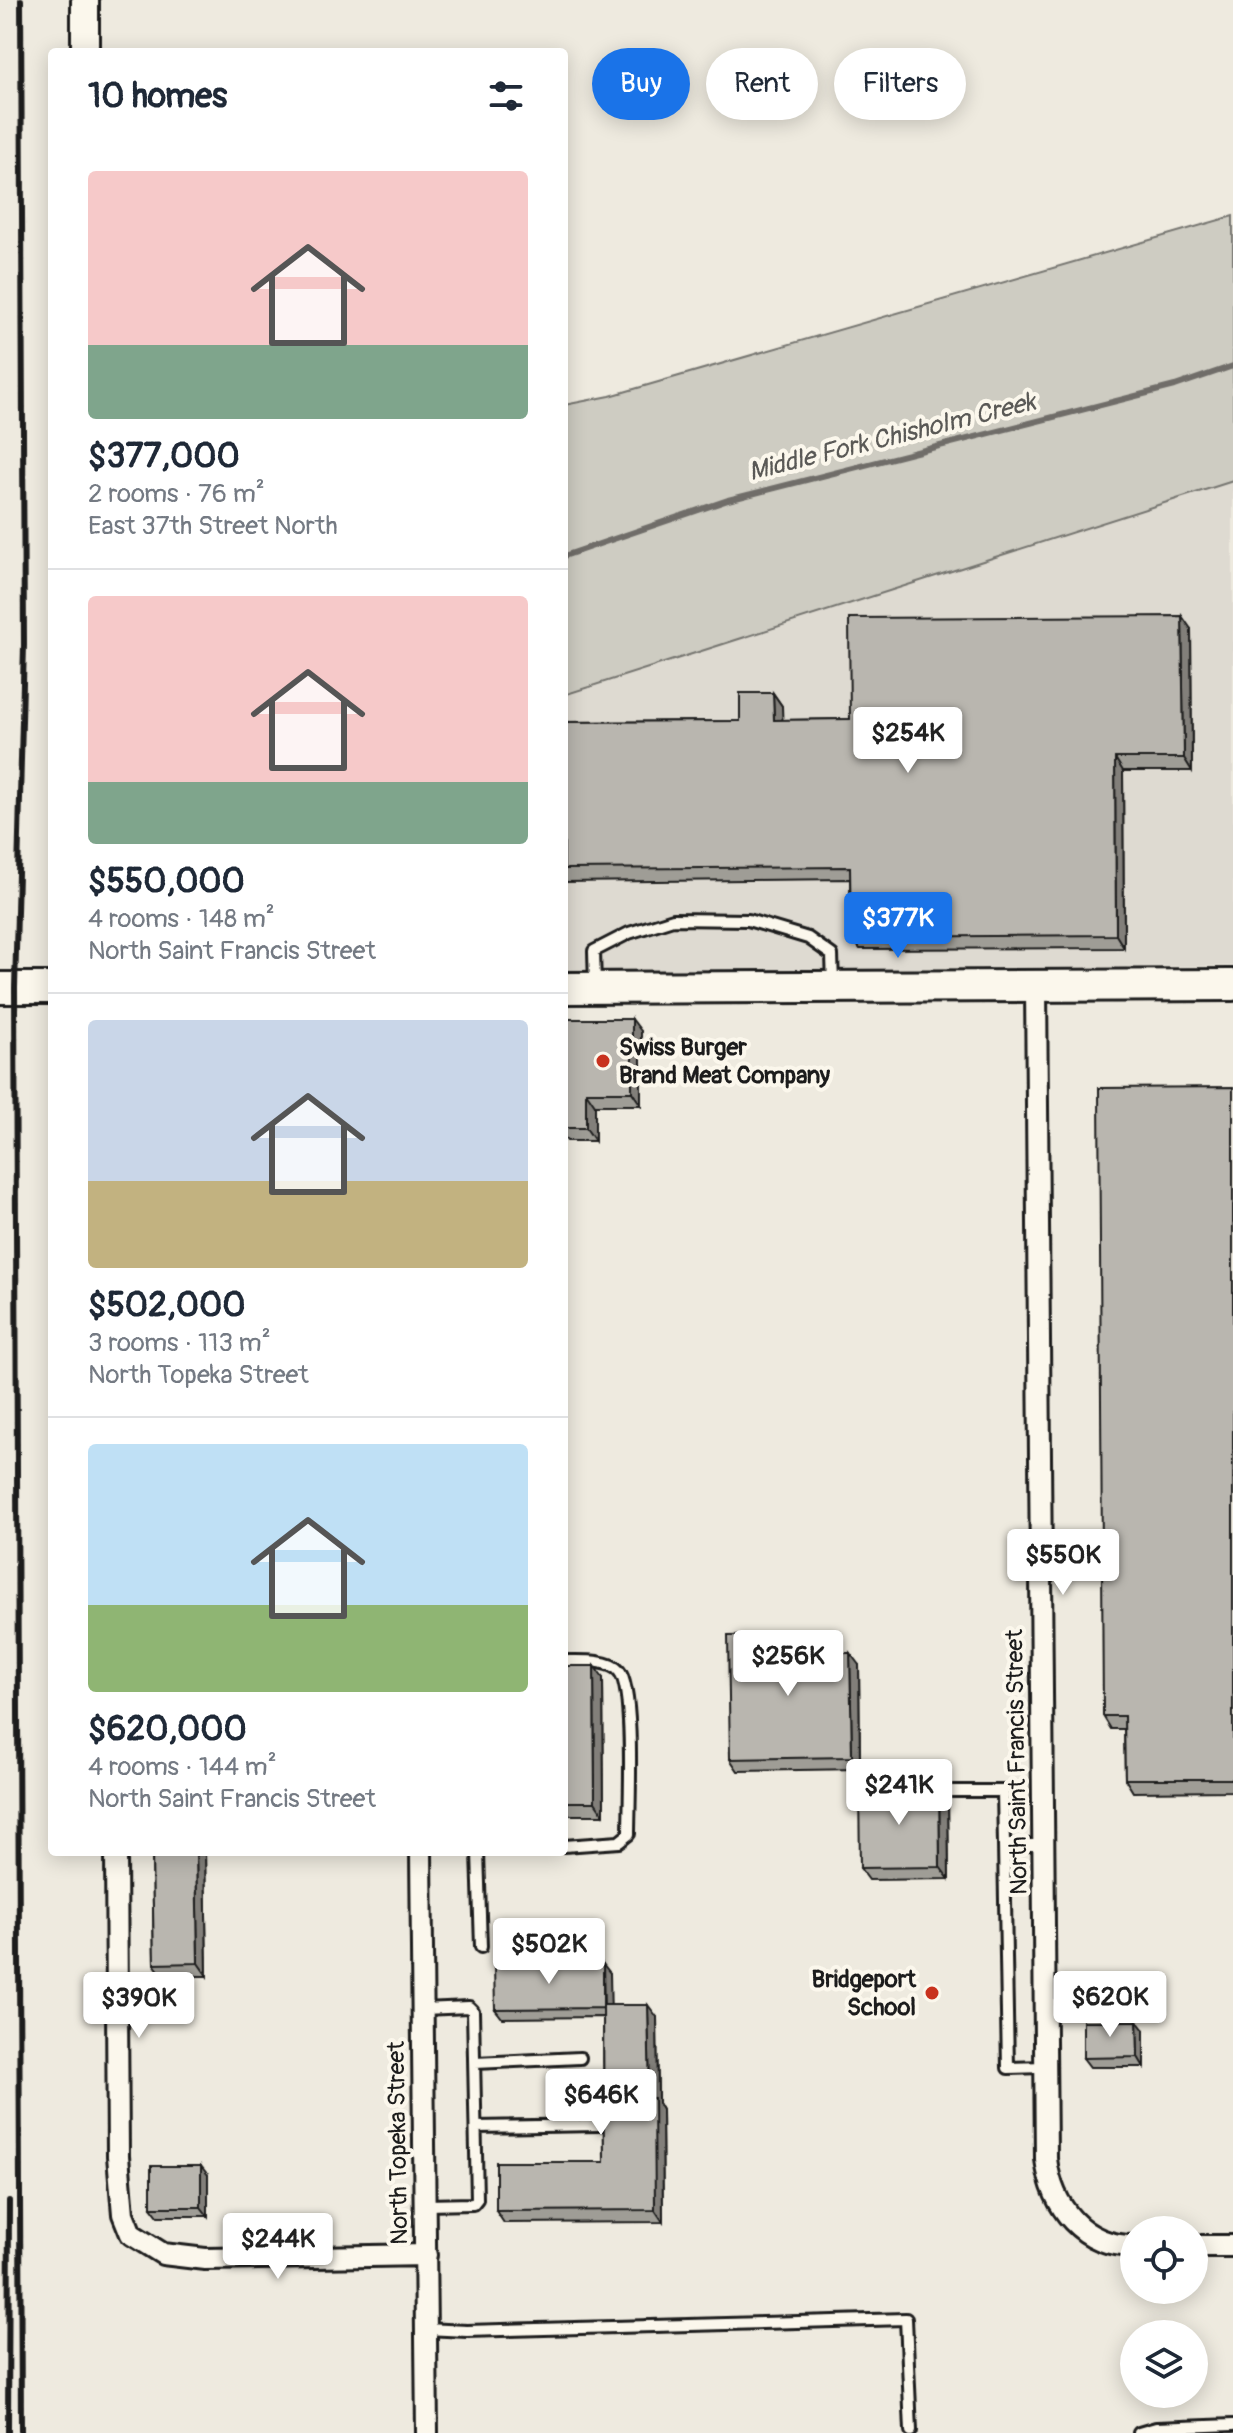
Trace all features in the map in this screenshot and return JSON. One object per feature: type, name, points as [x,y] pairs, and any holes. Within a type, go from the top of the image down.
[{"type":"main road","points":[[568,988],[1233,985]]},
{"type":"main road","points":[[0,988],[48,988]]},
{"type":"street","points":[[85,0],[85,48]]},
{"type":"street","name":"North Saint Francis Street","points":[[1036,987],[1046,2159],[1048,2179],[1066,2215],[1081,2230],[1098,2240],[1120,2246]]},
{"type":"street","points":[[116,1856],[118,2156],[123,2214],[131,2234],[163,2254],[205,2259],[426,2255]]},
{"type":"street","name":"North Topeka Street","points":[[421,1856],[427,2433]]},
{"type":"street","points":[[1208,2246],[1233,2246]]},
{"type":"lane","points":[[595,988],[594,951],[629,933],[673,919],[748,920],[808,938],[832,955],[833,987]]},
{"type":"lane","points":[[568,1661],[611,1665],[621,1673],[628,1702],[629,1819],[629,1834],[619,1842],[568,1846]]},
{"type":"lane","points":[[916,1791],[1003,1791],[1008,2068],[1045,2067]]},
{"type":"lane","points":[[1004,1845],[1044,1845]]},
{"type":"lane","points":[[478,1856],[481,1947]]},
{"type":"lane","points":[[423,2009],[471,2009],[476,2127],[476,2202],[425,2205]]},
{"type":"lane","points":[[475,2063],[580,2058]]},
{"type":"lane","points":[[476,2127],[599,2125]]},
{"type":"lane","points":[[426,2329],[467,2331],[906,2319],[911,2431]]},
{"type":"lane","points":[[1139,2433],[1156,2428],[1233,2425]]},
{"type":"shaded area","points":[[1233,216],[1233,481],[568,694],[568,404],[610,396]]},
{"type":"shaded area","points":[[1233,481],[1233,966],[568,972],[568,694]]},
{"type":"building","points":[[1182,616],[1184,758],[1115,758],[1116,935],[851,937],[850,867],[568,869],[568,722],[740,721],[740,693],[773,693],[774,720],[850,719],[849,618]]},
{"type":"building","points":[[568,1019],[632,1019],[632,1092],[586,1092],[586,1128],[568,1128]]},
{"type":"building","points":[[1233,1087],[1233,1779],[1125,1779],[1124,1716],[1103,1716],[1099,1088]]},
{"type":"building","points":[[823,1635],[823,1653],[850,1653],[852,1757],[730,1759],[728,1636]]},
{"type":"building","points":[[568,1666],[594,1666],[595,1802],[568,1802]]},
{"type":"building","points":[[859,1786],[939,1786],[940,1867],[860,1868]]},
{"type":"building","points":[[152,1856],[196,1856],[198,1963],[154,1964]]},
{"type":"building","points":[[603,1964],[603,2008],[495,2009],[494,1965]]},
{"type":"building","points":[[603,2005],[648,2005],[650,2098],[654,2098],[655,2210],[496,2211],[496,2162],[604,2162]]},
{"type":"building","points":[[1083,2021],[1137,2021],[1138,2057],[1083,2058]]},
{"type":"building","points":[[151,2166],[201,2166],[201,2207],[151,2207]]},
{"type":"waterway","name":"Middle Fork Chisholm Creek","points":[[568,555],[728,500],[1175,386],[1233,366]]},
{"type":"railway","points":[[21,0],[24,645],[15,988],[21,2433]]},
{"type":"railway","points":[[8,2433],[9,2201]]},
{"type":"place","name":"Swiss Burger Brand Meat Company","points":[[603,1061]]},
{"type":"place","name":"Bridgeport School","points":[[932,1993]]}]
